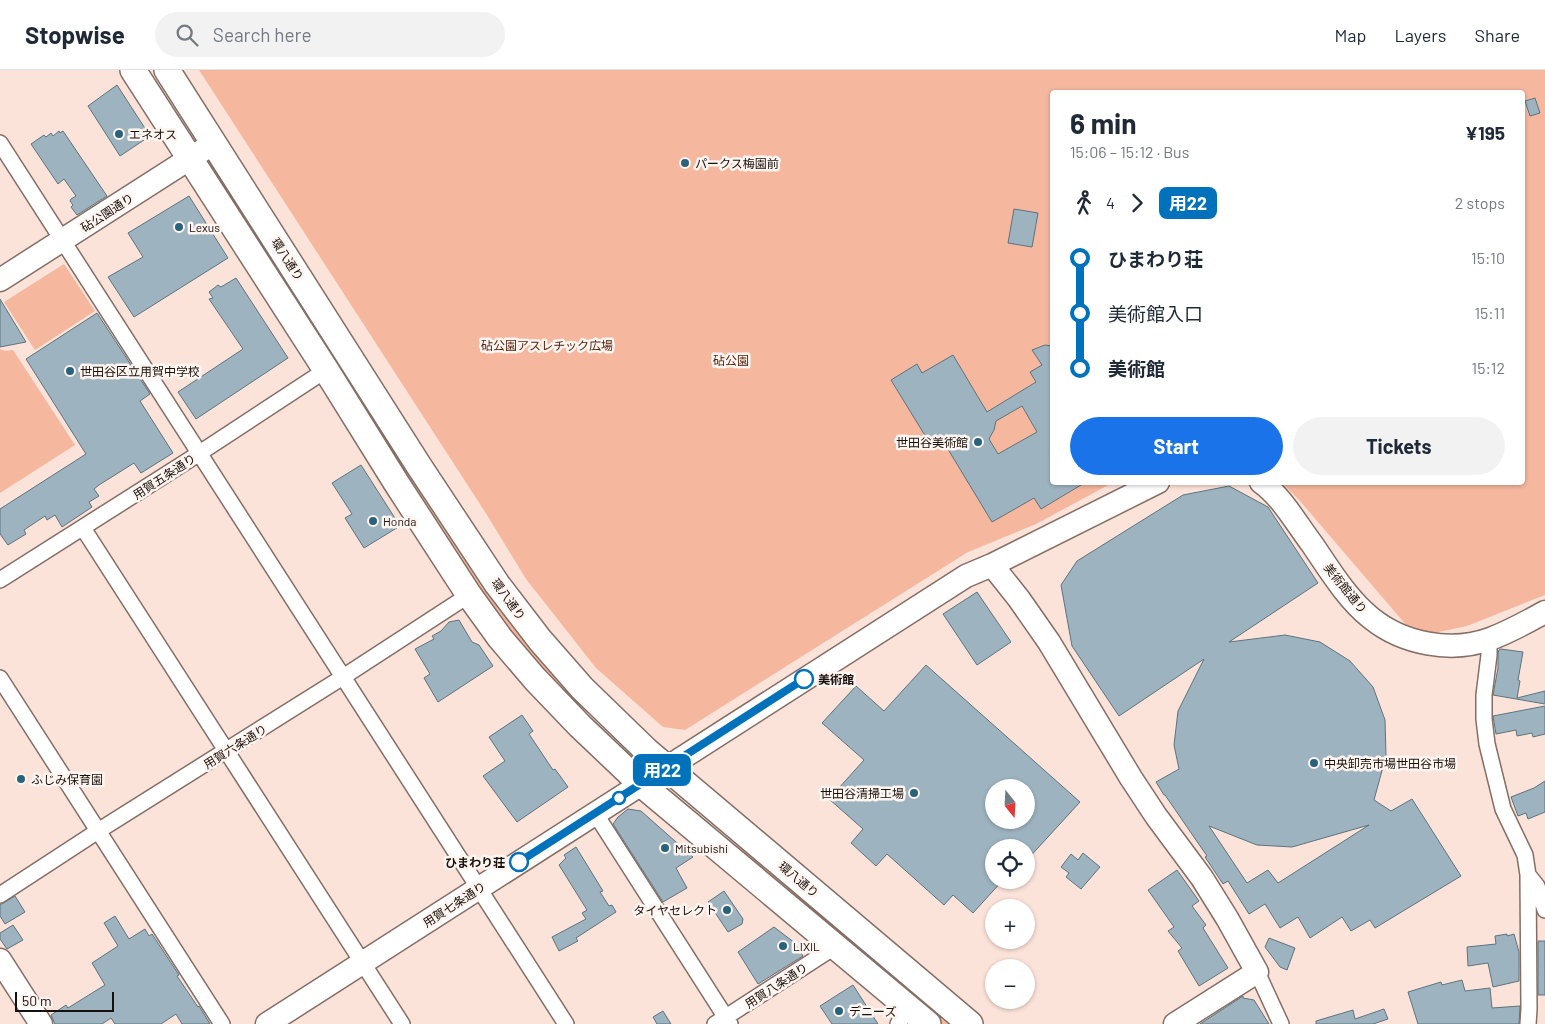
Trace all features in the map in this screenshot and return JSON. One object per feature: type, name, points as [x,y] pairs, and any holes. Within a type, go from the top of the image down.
[{"type":"main road","points":[[133,70],[397,484],[469,595],[500,638],[535,679],[580,726],[641,784],[836,946],[904,1016],[928,1024]]},
{"type":"main road","name":"環八通り","points":[[167,70],[419,466],[507,598],[540,640],[617,724],[970,1024]]},
{"type":"street","points":[[0,143],[566,1024]]},
{"type":"street","name":"砧公園通り","points":[[0,280],[64,241],[214,143]]},
{"type":"street","name":"用賀五条通り","points":[[0,580],[200,453],[326,370]]},
{"type":"street","points":[[1152,485],[992,565],[1049,642],[1131,778],[1156,816],[1202,878],[1257,972],[1281,1024]]},
{"type":"street","name":"美術館通り","points":[[1265,485],[1270,489],[1352,599],[1371,618],[1394,632],[1428,644],[1447,646],[1489,640],[1545,612]]},
{"type":"street","points":[[83,528],[402,1024]]},
{"type":"street","name":"用賀七条通り","points":[[267,1024],[958,581],[992,565]]},
{"type":"street","name":"用賀六条通り","points":[[0,895],[98,830],[343,677],[469,595]]},
{"type":"street","points":[[1489,640],[1484,695],[1487,744],[1503,809],[1525,855],[1528,875],[1528,1024]]},
{"type":"street","points":[[0,678],[222,1024]]},
{"type":"street","points":[[595,813],[724,1022]]},
{"type":"street","points":[[1528,875],[1537,886],[1545,910]]},
{"type":"street","name":"用賀八条通り","points":[[724,1022],[836,946]]},
{"type":"street","points":[[0,960],[41,1024]]},
{"type":"street","points":[[1175,1024],[1257,972]]},
{"type":"green space","name":"砧公園","points":[[199,70],[1545,70],[1545,595],[1467,626],[1429,634],[1407,626],[1300,501],[1284,485],[1525,485],[1525,90],[1050,90],[1050,485],[1108,485],[1036,524],[968,552],[685,730],[663,727],[596,668],[526,579],[487,515]]},
{"type":"green space","points":[[222,174],[557,674],[588,715],[627,752],[624,756],[529,655],[486,600],[215,179]]},
{"type":"green space","points":[[64,264],[95,311],[35,350],[4,302]]},
{"type":"green space","points":[[0,349],[5,351],[13,350],[75,445],[0,493]]},
{"type":"green space","points":[[728,836],[955,1024],[941,1024],[764,874]]},
{"type":"building","points":[[117,85],[150,136],[120,156],[88,106]]},
{"type":"building","points":[[1535,98],[1540,113],[1530,116],[1525,101]]},
{"type":"building","points":[[59,131],[60,133],[63,131],[107,196],[77,215],[71,207],[73,205],[70,201],[76,196],[64,179],[58,184],[31,144],[44,135],[46,137],[51,133],[53,136]]},
{"type":"building","points":[[189,196],[228,258],[134,317],[108,277],[143,257],[128,233]]},
{"type":"building","points":[[1014,209],[1038,213],[1032,247],[1008,243]]},
{"type":"building","points":[[236,278],[288,358],[196,419],[178,392],[243,349],[209,299],[213,298],[209,292],[218,285],[221,287]]},
{"type":"building","points":[[0,299],[26,342],[0,347]]},
{"type":"building","points":[[97,313],[150,394],[140,401],[173,453],[141,473],[134,463],[99,485],[94,489],[99,496],[89,502],[92,507],[62,527],[55,515],[47,520],[45,516],[24,530],[26,534],[8,545],[0,534],[0,509],[86,454],[26,359]]},
{"type":"building","points":[[1045,345],[1050,346],[1050,485],[1081,485],[1041,509],[1034,498],[992,522],[943,441],[932,447],[891,380],[917,364],[922,373],[953,355],[987,412],[1036,382],[1030,372],[1042,365],[1032,350]],"holes":[[[1022,406],[1037,432],[998,454],[989,439],[996,421]]]},
{"type":"building","points":[[361,465],[400,526],[364,548],[345,518],[352,514],[332,483]]},
{"type":"building","name":"中央卸売市場世田谷市場","points":[[1229,486],[1268,507],[1318,583],[1229,642],[1285,635],[1320,642],[1350,661],[1373,687],[1385,720],[1386,756],[1374,800],[1391,811],[1412,799],[1461,876],[1375,928],[1370,920],[1351,931],[1342,917],[1310,938],[1298,917],[1280,928],[1265,904],[1249,914],[1228,881],[1223,884],[1205,857],[1207,856],[1164,795],[1156,782],[1179,769],[1174,745],[1178,711],[1204,659],[1119,716],[1072,646],[1061,585],[1077,561],[1183,495]],"holes":[[[1369,825],[1278,883],[1268,870],[1247,883],[1209,826],[1257,845],[1292,847]]]},
{"type":"building","points":[[977,592],[1011,642],[977,665],[943,614]]},
{"type":"building","points":[[459,620],[472,642],[479,645],[493,666],[438,702],[424,678],[430,674],[415,649],[434,639],[432,636],[441,631],[449,622]]},
{"type":"building","points":[[1501,649],[1523,652],[1517,698],[1545,691],[1545,704],[1493,695],[1498,668],[1498,653]]},
{"type":"building","name":"世田谷清掃工場","points":[[926,665],[1080,802],[1035,851],[1035,839],[985,839],[985,889],[995,889],[973,913],[953,895],[944,905],[887,854],[876,866],[851,843],[863,829],[829,799],[864,760],[822,723],[856,686],[884,711]]},
{"type":"building","points":[[1545,706],[1545,734],[1533,737],[1532,733],[1517,736],[1516,730],[1496,734],[1493,716]]},
{"type":"building","points":[[522,715],[533,731],[529,734],[553,770],[555,769],[568,787],[517,822],[483,776],[505,761],[489,737]]},
{"type":"building","points":[[1545,781],[1545,812],[1528,819],[1526,813],[1518,816],[1511,797],[1534,788]]},
{"type":"building","points":[[628,809],[641,811],[693,857],[676,868],[687,888],[663,902],[613,824]]},
{"type":"building","points":[[576,847],[603,891],[600,892],[609,906],[612,905],[616,912],[576,938],[578,941],[559,951],[552,937],[586,919],[582,913],[587,910],[559,865],[566,858],[564,855]]},
{"type":"building","points":[[1083,853],[1100,867],[1081,889],[1066,877],[1069,873],[1061,867],[1071,854],[1078,860]]},
{"type":"building","points":[[1177,870],[1199,901],[1192,906],[1206,925],[1203,928],[1228,968],[1199,986],[1178,951],[1182,948],[1168,931],[1174,927],[1148,890]]},
{"type":"building","points":[[724,891],[743,919],[742,924],[728,932],[708,902]]},
{"type":"building","points":[[15,896],[25,912],[5,924],[0,916],[0,905]]},
{"type":"building","points":[[115,916],[129,939],[145,929],[149,936],[152,934],[179,975],[177,976],[210,1024],[182,1024],[176,1014],[161,1024],[115,1024],[111,1018],[102,1024],[55,1024],[51,1015],[66,1005],[68,1008],[105,985],[92,963],[118,946],[104,923]]},
{"type":"building","points":[[13,925],[23,940],[7,949],[0,939],[0,933]]},
{"type":"building","points":[[774,927],[795,943],[803,956],[758,984],[738,952]]},
{"type":"building","points":[[1507,934],[1507,936],[1514,934],[1519,952],[1519,981],[1493,987],[1488,963],[1468,966],[1467,947],[1496,944],[1495,936]]},
{"type":"building","points":[[1269,938],[1295,948],[1287,970],[1280,967],[1265,947]]},
{"type":"building","points":[[1538,941],[1545,941],[1545,995],[1538,995]]},
{"type":"building","points":[[1462,980],[1465,991],[1490,988],[1492,1008],[1520,1006],[1519,1024],[1418,1024],[1408,992],[1441,982],[1442,985]]},
{"type":"building","points":[[853,985],[878,1024],[832,1024],[820,1006]]},
{"type":"building","points":[[1243,996],[1243,998],[1254,1000],[1269,1024],[1200,1024]]},
{"type":"building","points":[[1384,1009],[1388,1019],[1373,1024],[1316,1024],[1316,1021],[1353,1010],[1355,1019]]},
{"type":"building","points":[[663,1011],[671,1024],[657,1024],[653,1017]]},
{"type":"bus line","name":"用22","points":[[519,862],[804,679]]},
{"type":"place","name":"エネオス","points":[[119,134]]},
{"type":"place","name":"パークス梅園前","points":[[685,163]]},
{"type":"place","name":"Lexus","points":[[179,227]]},
{"type":"place","name":"世田谷区立用賀中学校","points":[[70,371]]},
{"type":"place","name":"世田谷美術館","points":[[978,442]]},
{"type":"place","name":"Honda","points":[[373,521]]},
{"type":"place","name":"美術館","points":[[804,679]]},
{"type":"place","name":"中央卸売市場世田谷市場","points":[[1314,763]]},
{"type":"place","name":"ふじみ保育園","points":[[21,779]]},
{"type":"place","name":"世田谷清掃工場","points":[[914,793]]},
{"type":"place","name":"Mitsubishi","points":[[665,848]]},
{"type":"place","name":"ひまわり荘","points":[[519,862]]},
{"type":"place","name":"タイヤセレクト","points":[[727,910]]},
{"type":"place","name":"LIXIL","points":[[783,946]]},
{"type":"place","name":"デニーズ","points":[[839,1011]]},
{"type":"park label","name":"砧公園アスレチック広場","points":[[547,345]]}]
